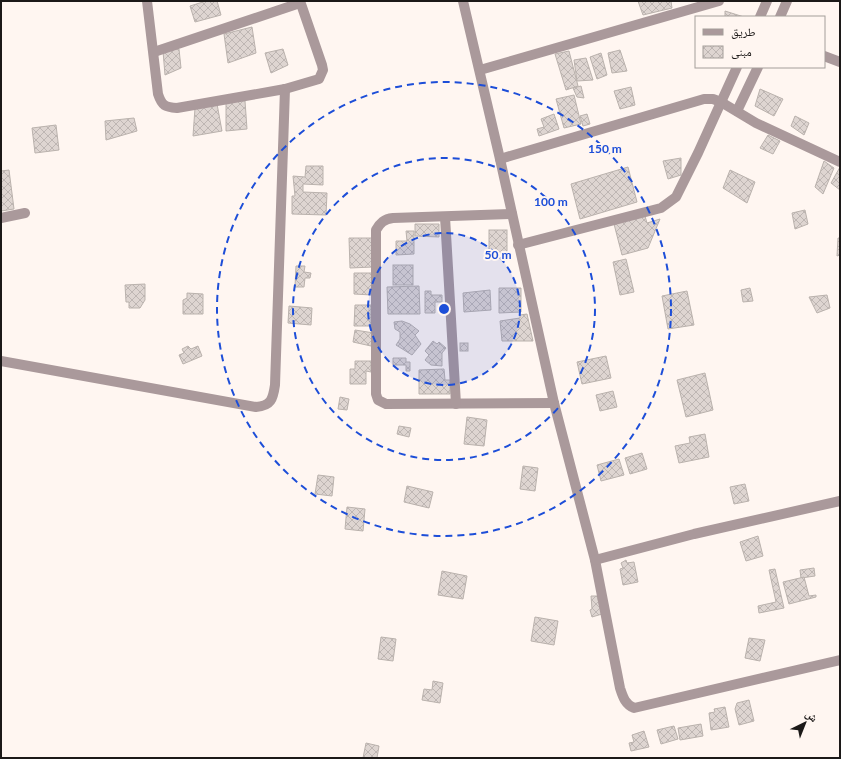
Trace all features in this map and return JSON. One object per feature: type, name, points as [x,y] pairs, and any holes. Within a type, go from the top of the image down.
[{"type":"street","points":[[147,1],[158,94],[161,102],[165,106],[177,108],[285,89],[319,79],[323,70],[300,2],[154,52]]},
{"type":"street","points":[[463,1],[480,70],[554,403],[595,560],[620,688],[624,700],[629,706],[634,708],[840,660]]},
{"type":"street","points":[[480,70],[719,1]]},
{"type":"street","points":[[760,16],[767,1]]},
{"type":"street","points":[[780,16],[788,1]]},
{"type":"street","points":[[825,56],[840,62]]},
{"type":"street","points":[[518,245],[661,208],[669,203],[676,197],[737,68]]},
{"type":"street","points":[[737,112],[758,68]]},
{"type":"street","points":[[1,361],[256,407],[264,406],[270,402],[274,394],[275,384],[285,89]]},
{"type":"street","points":[[500,159],[704,99],[713,99],[721,102],[756,123],[840,162]]},
{"type":"street","points":[[1,218],[25,213]]},
{"type":"street","points":[[512,214],[387,219],[380,224],[376,230],[376,394],[378,400],[386,404],[554,403]]},
{"type":"street","points":[[445,217],[456,404]]},
{"type":"street","points":[[595,560],[694,534],[840,501]]},
{"type":"building","points":[[206,1],[217,1],[221,15],[195,22],[190,6]]},
{"type":"building","points":[[638,1],[671,1],[672,8],[643,15]]},
{"type":"building","points":[[725,11],[741,16],[725,16]]},
{"type":"building","points":[[252,27],[256,53],[228,63],[224,34]]},
{"type":"building","points":[[179,49],[181,68],[165,75],[163,51]]},
{"type":"building","points":[[283,49],[288,65],[271,73],[265,53]]},
{"type":"building","points":[[620,50],[627,71],[612,73],[608,53]]},
{"type":"building","points":[[569,51],[578,86],[566,90],[555,54]]},
{"type":"building","points":[[601,53],[607,75],[597,79],[590,57]]},
{"type":"building","points":[[586,58],[593,80],[577,81],[574,60]]},
{"type":"building","points":[[581,86],[584,98],[577,97],[573,88]]},
{"type":"building","points":[[631,87],[635,105],[620,109],[614,91]]},
{"type":"building","points":[[760,89],[783,99],[774,116],[755,106]]},
{"type":"building","points":[[574,95],[581,124],[564,128],[556,99]]},
{"type":"building","points":[[226,99],[245,101],[247,129],[226,131]]},
{"type":"building","points":[[217,104],[222,131],[193,136],[195,108]]},
{"type":"building","points":[[554,114],[559,129],[539,136],[537,129],[544,127],[541,119]]},
{"type":"building","points":[[587,114],[590,124],[583,126],[580,116]]},
{"type":"building","points":[[795,116],[809,123],[804,135],[791,126]]},
{"type":"building","points":[[134,118],[137,131],[106,140],[105,121]]},
{"type":"building","points":[[56,125],[59,150],[35,153],[32,128]]},
{"type":"building","points":[[768,135],[780,141],[773,154],[760,148]]},
{"type":"building","points":[[681,158],[681,175],[668,179],[663,161]]},
{"type":"building","points":[[824,161],[834,168],[823,194],[815,187]]},
{"type":"building","points":[[306,166],[323,166],[323,185],[303,184],[303,192],[327,193],[326,215],[292,214],[292,196],[295,196],[293,176],[305,177]]},
{"type":"building","points":[[628,167],[637,202],[580,219],[571,184]]},
{"type":"building","points":[[840,167],[840,190],[831,183]]},
{"type":"building","points":[[9,170],[14,209],[1,211],[1,171]]},
{"type":"building","points":[[730,170],[755,182],[747,203],[723,188]]},
{"type":"building","points":[[805,210],[808,224],[795,229],[792,213]]},
{"type":"building","points":[[645,216],[647,223],[660,219],[648,248],[622,255],[614,224]]},
{"type":"building","points":[[415,224],[439,224],[439,237],[415,236]]},
{"type":"building","points":[[489,230],[507,230],[507,253],[489,253]]},
{"type":"building","points":[[406,231],[414,231],[414,254],[396,255],[396,241],[407,241]]},
{"type":"building","points":[[349,238],[372,238],[373,267],[350,268]]},
{"type":"building","points":[[838,238],[840,238],[840,255],[837,256]]},
{"type":"building","points":[[626,259],[634,292],[620,295],[613,262]]},
{"type":"building","points":[[393,265],[413,265],[413,285],[393,285]]},
{"type":"building","points":[[296,266],[305,266],[304,272],[311,273],[310,278],[305,278],[304,287],[295,287]]},
{"type":"building","points":[[354,273],[372,273],[372,295],[354,294]]},
{"type":"building","points":[[145,284],[145,300],[140,308],[129,308],[129,302],[126,302],[125,285]]},
{"type":"building","points":[[419,286],[420,314],[388,314],[387,287]]},
{"type":"building","points":[[499,288],[521,288],[521,312],[499,313]]},
{"type":"building","points":[[750,288],[753,301],[743,302],[741,290]]},
{"type":"building","points":[[490,290],[491,310],[464,312],[463,293]]},
{"type":"building","points":[[425,291],[431,291],[431,295],[442,295],[442,302],[435,302],[435,313],[425,313]]},
{"type":"building","points":[[687,291],[694,325],[668,329],[662,296]]},
{"type":"building","points":[[187,293],[203,294],[203,314],[183,314],[183,300],[187,298]]},
{"type":"building","points":[[827,295],[830,308],[817,313],[809,297]]},
{"type":"building","points":[[355,305],[371,305],[371,326],[354,326]]},
{"type":"building","points":[[289,306],[312,308],[311,325],[288,323]]},
{"type":"building","points":[[527,314],[533,341],[502,341],[500,321],[520,318],[520,315]]},
{"type":"building","points":[[402,321],[410,324],[419,331],[415,335],[421,344],[412,355],[396,345],[400,339],[400,332],[395,329],[394,322]]},
{"type":"building","points":[[355,330],[374,333],[371,346],[353,342]]},
{"type":"building","points":[[433,341],[437,344],[439,342],[446,348],[442,353],[442,366],[431,365],[425,360],[429,355],[425,351]]},
{"type":"building","points":[[460,343],[468,343],[468,351],[460,351]]},
{"type":"building","points":[[188,346],[191,349],[198,346],[202,356],[183,364],[179,355],[184,353],[182,349]]},
{"type":"building","points":[[606,356],[611,378],[582,384],[577,362]]},
{"type":"building","points":[[393,358],[406,358],[406,362],[410,362],[410,371],[406,371],[406,365],[393,365]]},
{"type":"building","points":[[355,361],[371,361],[371,372],[366,371],[366,384],[350,384],[350,369],[355,369]]},
{"type":"building","points":[[444,369],[445,380],[450,380],[450,394],[419,394],[419,370]]},
{"type":"building","points":[[705,373],[713,410],[686,417],[677,380]]},
{"type":"building","points":[[613,391],[617,407],[600,411],[596,395]]},
{"type":"building","points":[[340,397],[349,399],[347,410],[338,409]]},
{"type":"building","points":[[467,417],[487,420],[484,446],[464,444]]},
{"type":"building","points":[[399,426],[411,428],[409,437],[397,434]]},
{"type":"building","points":[[705,434],[709,457],[679,463],[675,446],[690,443],[689,437]]},
{"type":"building","points":[[642,453],[647,469],[630,474],[625,458]]},
{"type":"building","points":[[619,459],[624,475],[601,481],[597,465]]},
{"type":"building","points":[[523,466],[538,468],[535,491],[520,489]]},
{"type":"building","points":[[318,475],[334,477],[332,496],[315,494]]},
{"type":"building","points":[[745,484],[749,501],[734,504],[730,487]]},
{"type":"building","points":[[407,486],[433,492],[429,508],[404,502]]},
{"type":"building","points":[[347,507],[365,509],[363,531],[345,529]]},
{"type":"building","points":[[758,536],[763,556],[746,561],[740,542]]},
{"type":"building","points":[[626,560],[627,563],[634,562],[638,582],[623,585],[620,569],[623,568],[621,563]]},
{"type":"building","points":[[814,568],[815,576],[801,578],[800,570]]},
{"type":"building","points":[[775,569],[784,608],[759,613],[758,606],[776,602],[769,570]]},
{"type":"building","points":[[442,571],[467,576],[463,599],[438,595]]},
{"type":"building","points":[[804,577],[809,596],[816,595],[816,597],[789,604],[783,582]]},
{"type":"building","points":[[591,596],[597,596],[602,614],[592,617],[590,610],[592,609]]},
{"type":"building","points":[[535,617],[558,621],[554,645],[531,641]]},
{"type":"building","points":[[381,637],[396,639],[393,661],[378,659]]},
{"type":"building","points":[[749,638],[765,640],[760,661],[745,658]]},
{"type":"building","points":[[433,681],[443,683],[440,703],[422,700],[424,689],[432,690]]},
{"type":"building","points":[[749,700],[754,721],[739,725],[735,709],[737,703]]},
{"type":"building","points":[[725,707],[729,727],[711,730],[709,713],[715,712],[714,709]]},
{"type":"building","points":[[701,724],[703,736],[680,740],[678,728]]},
{"type":"building","points":[[674,726],[678,739],[661,744],[657,730]]},
{"type":"building","points":[[644,731],[649,747],[631,751],[629,743],[634,742],[632,735]]},
{"type":"building","points":[[366,743],[379,746],[377,758],[363,758]]}]
